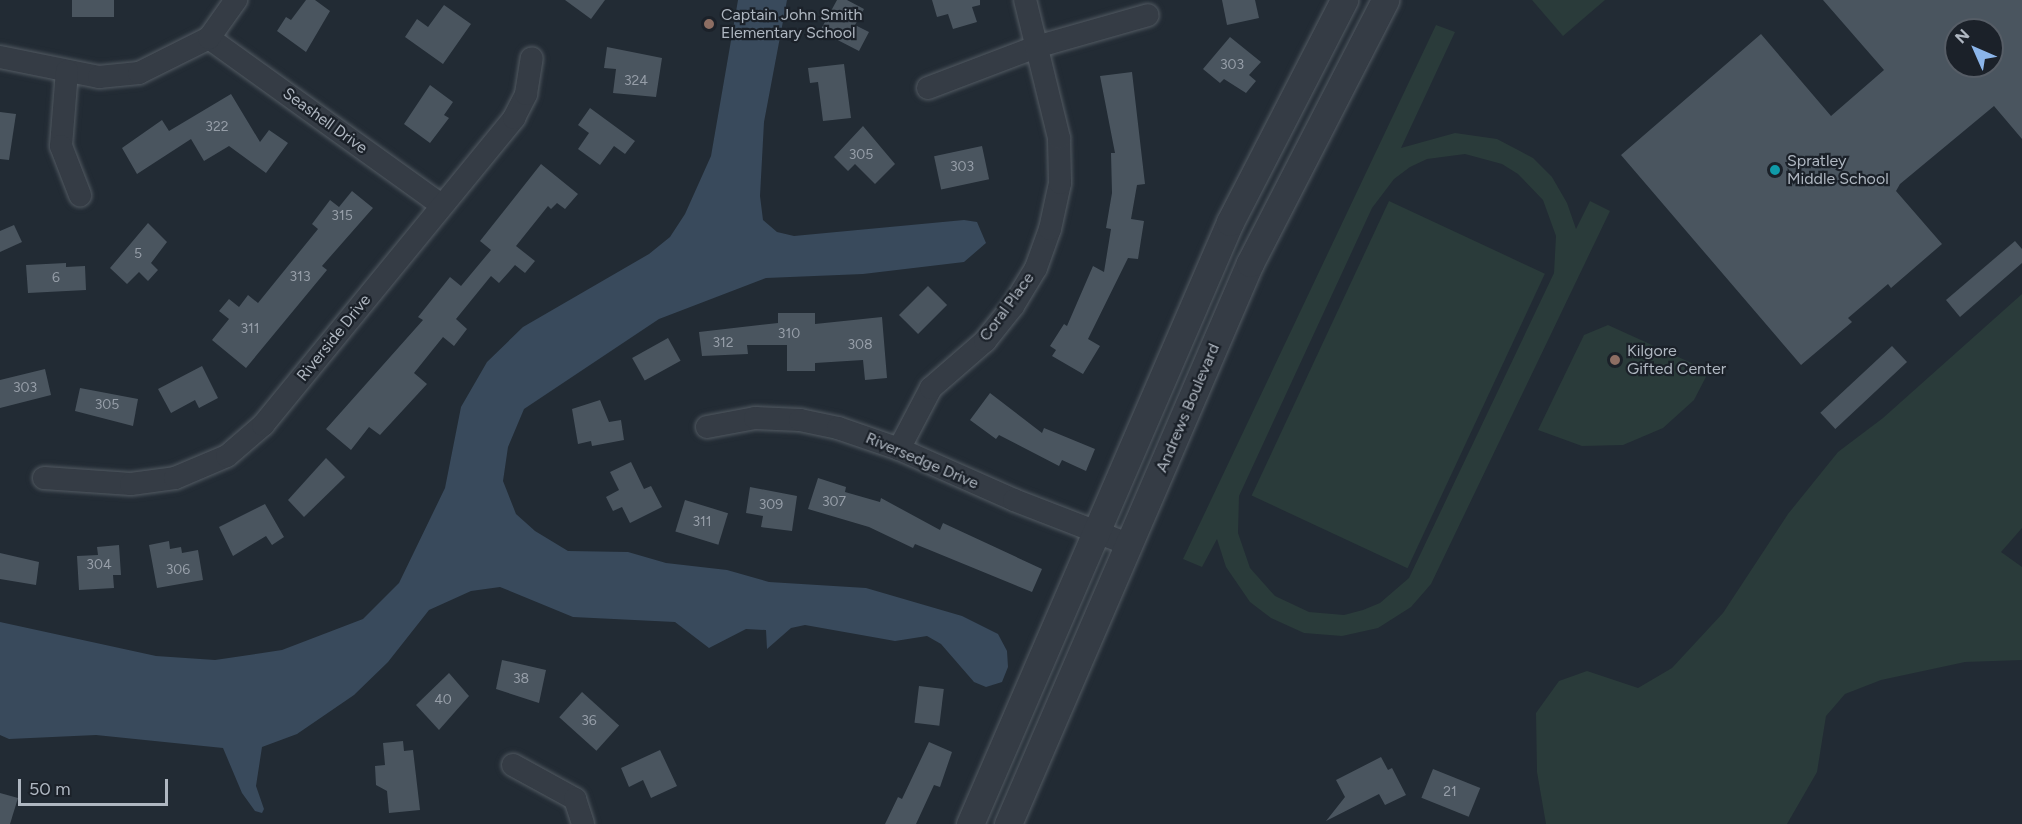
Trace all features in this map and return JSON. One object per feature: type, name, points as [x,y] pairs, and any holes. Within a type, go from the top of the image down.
[{"type":"street","points":[[0,57],[99,76],[139,73],[209,38],[236,0]]},
{"type":"street","name":"Coral Place","points":[[899,448],[931,388],[985,341],[1013,306],[1036,268],[1050,229],[1060,183],[1059,138],[1025,0]]},
{"type":"street","points":[[970,824],[1230,222],[1344,0]]},
{"type":"street","name":"Andrews Boulevard","points":[[1008,824],[1250,263],[1385,0]]},
{"type":"street","points":[[928,88],[1036,46],[1148,15]]},
{"type":"street","name":"Seashell Drive","points":[[209,38],[441,205]]},
{"type":"street","name":"Riverside Drive","points":[[44,478],[131,484],[175,478],[227,456],[263,425],[522,106],[532,58]]},
{"type":"street","points":[[67,71],[61,146],[80,195]]},
{"type":"street","name":"Riversedge Drive","points":[[707,427],[755,418],[800,420],[899,448],[1014,500],[1130,545]]},
{"type":"street","points":[[513,765],[574,800],[583,824]]},
{"type":"shaded area","points":[[1532,0],[1605,0],[1563,36]]},
{"type":"shaded area","points":[[1436,25],[1455,32],[1401,148],[1455,133],[1497,139],[1533,158],[1552,177],[1567,203],[1576,229],[1590,201],[1610,211],[1431,584],[1411,607],[1378,628],[1342,636],[1304,633],[1271,618],[1250,602],[1226,567],[1217,539],[1202,567],[1183,559]],"holes":[[[1465,154],[1502,164],[1518,174],[1543,200],[1556,236],[1554,273],[1409,578],[1380,603],[1344,615],[1309,612],[1275,596],[1250,568],[1238,533],[1239,496],[1372,208],[1394,179],[1410,167],[1427,159]]]},
{"type":"shaded area","points":[[1389,201],[1545,274],[1408,568],[1252,496]]},
{"type":"shaded area","points":[[2022,294],[2022,528],[2001,552],[2022,567],[2022,660],[1965,662],[1881,680],[1845,694],[1826,716],[1817,772],[1787,824],[1546,824],[1537,772],[1536,713],[1559,681],[1587,671],[1638,688],[1672,668],[1723,613],[1788,514],[1838,452],[1883,418]]},
{"type":"shaded area","points":[[1608,325],[1709,371],[1694,400],[1663,428],[1623,445],[1582,446],[1538,430],[1584,335]]},
{"type":"water","points":[[738,0],[787,0],[764,122],[760,196],[763,220],[777,232],[794,236],[964,220],[977,222],[986,243],[964,262],[863,274],[766,278],[659,319],[524,409],[508,447],[503,481],[516,514],[535,531],[568,551],[628,552],[666,563],[727,570],[769,582],[866,588],[962,616],[998,634],[1007,651],[1008,667],[1002,682],[986,687],[974,682],[941,644],[927,636],[895,641],[805,625],[791,628],[767,649],[766,630],[746,629],[709,648],[675,622],[573,617],[500,587],[471,591],[429,610],[388,662],[354,695],[297,734],[262,747],[256,786],[264,809],[262,813],[255,811],[242,793],[223,748],[96,735],[9,739],[0,735],[0,622],[156,656],[215,660],[282,650],[363,619],[399,583],[445,488],[461,407],[487,362],[523,327],[649,254],[670,237],[685,214],[711,156]]},
{"type":"building","points":[[72,0],[114,0],[114,17],[72,17]]},
{"type":"building","points":[[306,0],[315,0],[330,11],[306,52],[277,31],[286,17],[291,20]]},
{"type":"building","points":[[565,0],[605,0],[591,19]]},
{"type":"building","points":[[837,0],[847,0],[864,9],[855,25],[869,32],[859,51],[820,31]]},
{"type":"building","points":[[932,0],[980,0],[980,5],[972,7],[977,22],[953,29],[948,14],[937,17]]},
{"type":"building","points":[[1222,0],[1255,0],[1259,18],[1227,25]]},
{"type":"building","name":"Spratley Middle School","points":[[1823,0],[2022,0],[2022,139],[1994,106],[1900,184],[1896,191],[1942,244],[1891,288],[1888,284],[1848,318],[1852,322],[1801,365],[1621,155],[1761,34],[1831,116],[1884,70]]},
{"type":"building","points":[[444,5],[471,24],[443,64],[405,37],[417,19],[428,27]]},
{"type":"building","points":[[1230,37],[1261,62],[1249,75],[1256,81],[1246,93],[1224,79],[1220,83],[1203,69]]},
{"type":"building","points":[[607,47],[662,58],[656,97],[613,93],[616,69],[604,68]]},
{"type":"building","points":[[844,64],[851,118],[823,121],[818,82],[810,83],[808,68]]},
{"type":"building","points":[[1132,72],[1145,184],[1137,185],[1131,219],[1144,221],[1138,259],[1128,258],[1088,339],[1100,346],[1083,374],[1052,356],[1056,350],[1050,346],[1064,324],[1067,326],[1093,266],[1104,272],[1111,229],[1106,228],[1112,193],[1111,153],[1115,153],[1100,76]]},
{"type":"building","points":[[430,85],[453,102],[444,115],[449,118],[430,143],[404,124]]},
{"type":"building","points":[[231,94],[260,142],[269,130],[288,143],[266,173],[229,146],[204,161],[191,139],[137,174],[122,148],[162,120],[169,131]]},
{"type":"building","points":[[590,108],[635,141],[625,154],[614,146],[600,165],[578,149],[589,133],[578,125]]},
{"type":"building","points":[[0,112],[16,114],[9,160],[0,159]]},
{"type":"building","points":[[863,126],[895,164],[875,184],[855,164],[848,171],[834,157]]},
{"type":"building","points":[[982,146],[989,179],[941,189],[934,156]]},
{"type":"building","points":[[541,164],[578,194],[565,209],[557,203],[551,209],[548,206],[516,246],[535,261],[525,273],[515,265],[499,283],[491,276],[456,319],[467,329],[454,346],[443,337],[414,373],[427,384],[380,435],[369,427],[351,450],[326,429],[423,320],[418,317],[450,277],[461,286],[491,250],[480,241]]},
{"type":"building","points":[[352,191],[373,208],[322,266],[327,270],[246,368],[212,340],[229,319],[219,311],[229,299],[239,307],[248,295],[258,303],[318,229],[312,224],[330,200],[339,207]]},
{"type":"building","points":[[148,223],[167,242],[151,263],[158,270],[148,281],[139,272],[127,284],[110,268]]},
{"type":"building","points":[[14,225],[22,242],[0,252],[0,231]]},
{"type":"building","points":[[2015,241],[2022,249],[2022,263],[1960,317],[1946,300]]},
{"type":"building","points":[[66,263],[66,267],[85,266],[86,290],[28,293],[26,265]]},
{"type":"building","points":[[928,286],[947,305],[918,334],[899,315]]},
{"type":"building","points":[[778,313],[815,313],[815,324],[882,317],[887,378],[865,380],[863,360],[815,363],[815,371],[787,371],[787,345],[747,345],[748,354],[702,356],[699,332],[778,323]]},
{"type":"building","points":[[668,338],[681,361],[645,381],[632,358]]},
{"type":"building","points":[[1892,346],[1907,362],[1835,429],[1820,413]]},
{"type":"building","points":[[202,366],[218,398],[199,408],[195,400],[171,413],[158,389]]},
{"type":"building","points":[[45,369],[51,395],[0,408],[0,380]]},
{"type":"building","points":[[80,388],[138,399],[133,426],[75,411]]},
{"type":"building","points":[[990,393],[1042,433],[1044,428],[1095,449],[1086,471],[1062,460],[1059,466],[999,435],[996,439],[970,420]]},
{"type":"building","points":[[600,400],[609,422],[621,420],[624,440],[592,446],[591,441],[578,444],[572,409]]},
{"type":"building","points":[[326,458],[345,477],[304,517],[288,500]]},
{"type":"building","points":[[631,462],[644,489],[651,486],[662,507],[630,523],[622,507],[613,511],[606,497],[619,490],[610,472]]},
{"type":"building","points":[[818,478],[846,487],[845,492],[880,502],[881,498],[940,530],[943,523],[1042,569],[1032,592],[915,544],[913,548],[869,527],[808,509]]},
{"type":"building","points":[[750,487],[797,496],[792,531],[761,527],[763,516],[746,513]]},
{"type":"building","points":[[685,500],[728,513],[718,545],[675,532]]},
{"type":"building","points":[[265,504],[284,537],[272,545],[266,536],[233,556],[219,527]]},
{"type":"building","points":[[169,541],[170,549],[181,547],[182,553],[198,550],[203,580],[157,588],[149,545]]},
{"type":"building","points":[[119,545],[121,575],[113,575],[114,588],[79,590],[77,556],[98,555],[97,547]]},
{"type":"building","points":[[0,553],[39,562],[36,585],[0,579]]},
{"type":"building","points":[[502,660],[546,670],[539,703],[496,689]]},
{"type":"building","points":[[449,673],[469,696],[439,730],[416,705]]},
{"type":"building","points":[[919,686],[944,689],[939,726],[914,723]]},
{"type":"building","points":[[582,692],[619,725],[596,751],[559,717]]},
{"type":"building","points":[[403,741],[404,751],[413,750],[420,810],[389,813],[387,791],[376,785],[375,766],[385,765],[383,743]]},
{"type":"building","points":[[929,742],[952,752],[940,787],[934,785],[916,824],[885,824],[898,797],[902,799]]},
{"type":"building","points":[[660,750],[677,786],[651,798],[643,780],[629,787],[621,768]]},
{"type":"building","points":[[1381,757],[1388,770],[1392,768],[1406,795],[1385,805],[1379,794],[1326,821],[1345,797],[1336,780]]},
{"type":"building","points":[[1433,769],[1480,788],[1469,817],[1421,798]]},
{"type":"building","points":[[0,793],[18,798],[10,824],[0,824]]},
{"type":"place","name":"Captain John Smith Elementary School","points":[[709,24]]},
{"type":"place","name":"Spratley Middle School","points":[[1775,170]]},
{"type":"place","name":"Kilgore Gifted Center","points":[[1615,360]]}]
